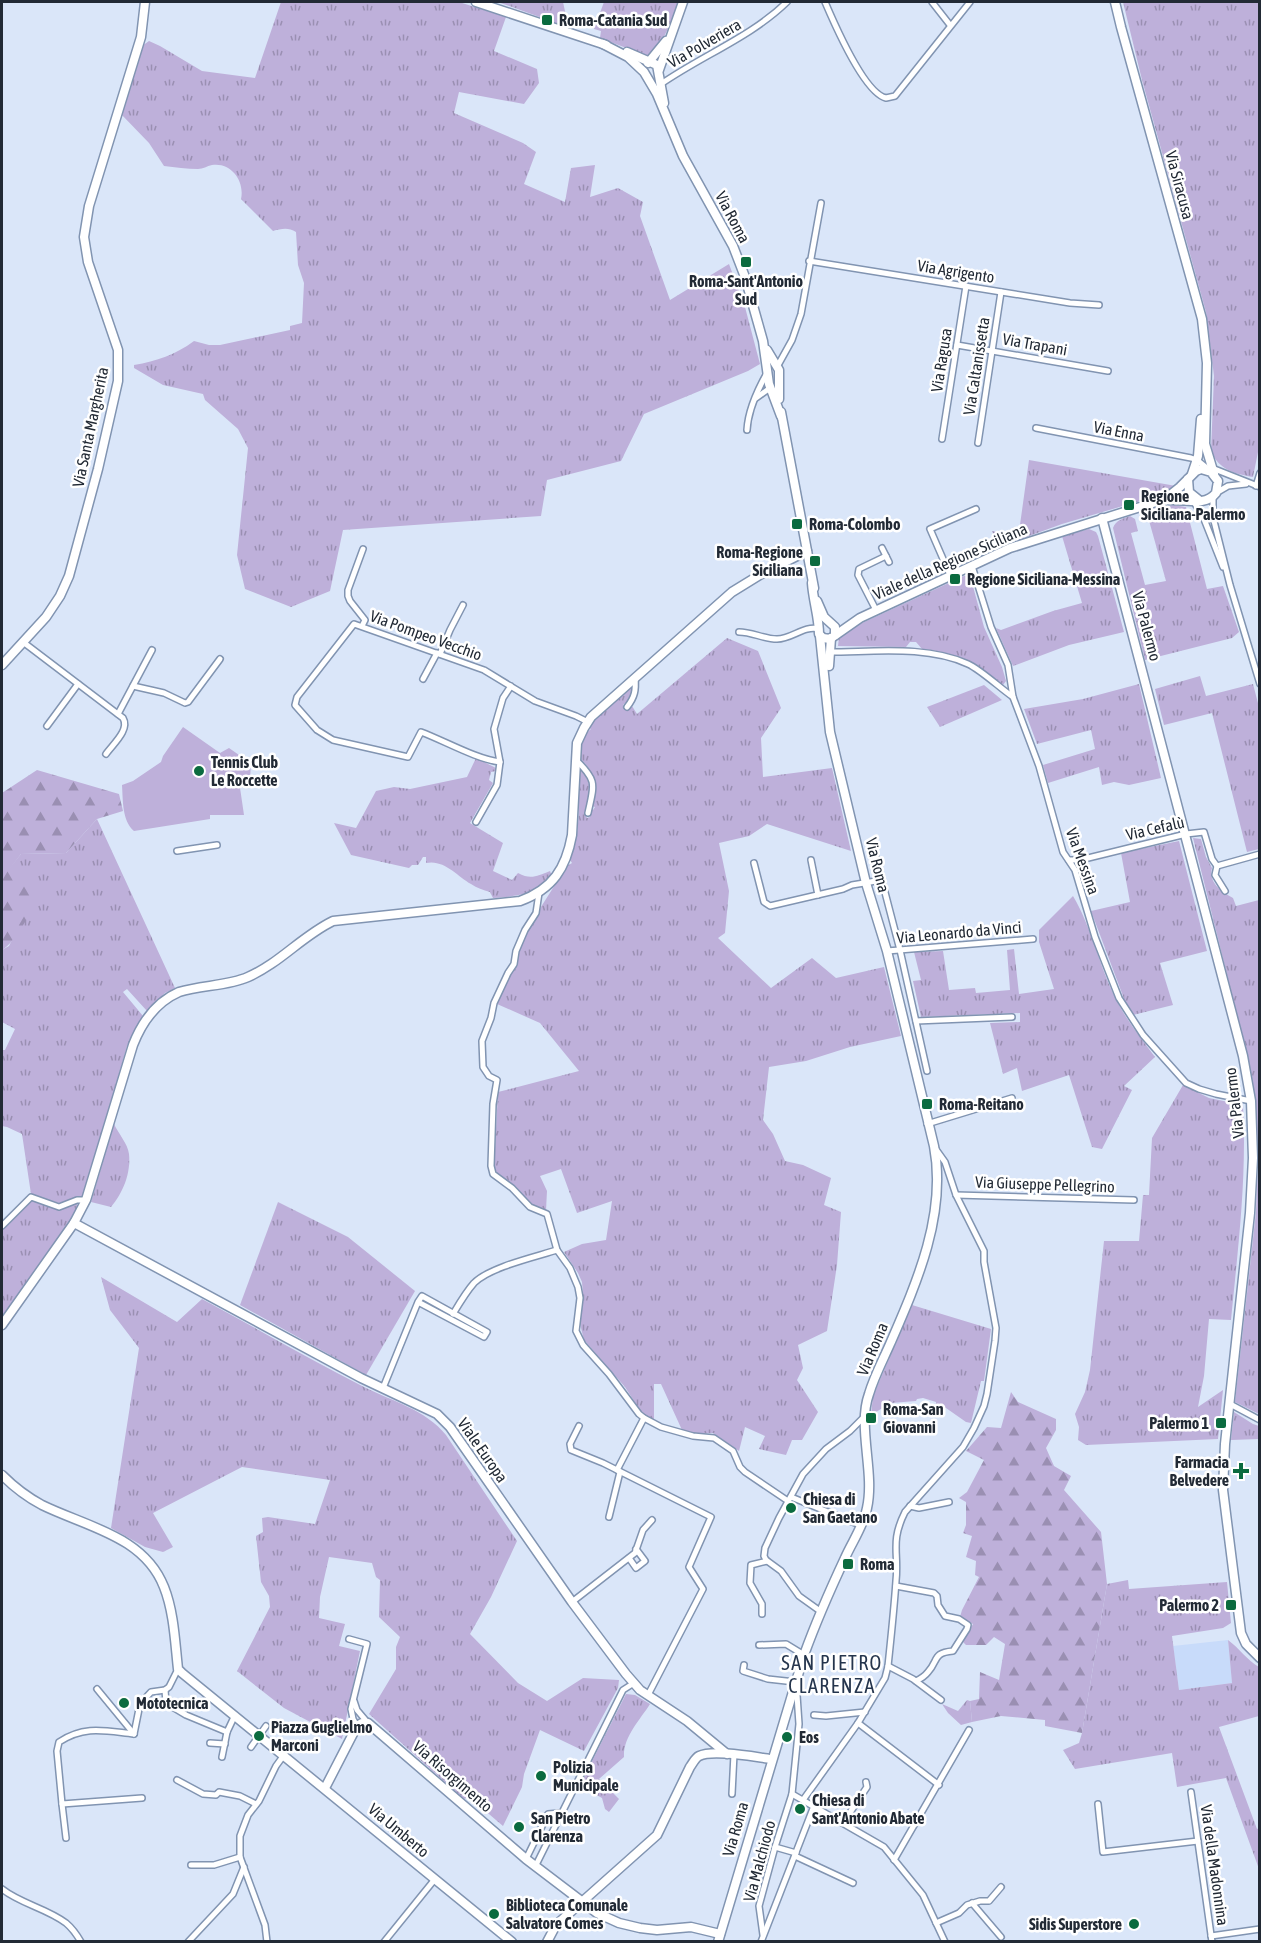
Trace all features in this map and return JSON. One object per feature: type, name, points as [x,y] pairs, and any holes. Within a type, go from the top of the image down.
[{"type":"street","name":"Via Santa Margherita","points":[[2,665],[53,608],[69,576],[98,469],[118,381],[118,350],[88,262],[84,237],[89,206],[141,38],[145,2]]},
{"type":"street","points":[[476,2],[603,44],[651,68],[661,84],[665,112]]},
{"type":"street","points":[[665,112],[652,85],[651,68],[676,25],[683,2]]},
{"type":"street","name":"Via Polveriera","points":[[661,84],[761,24],[787,2]]},
{"type":"street","points":[[825,2],[842,40],[860,70],[877,94],[886,98],[895,96],[970,2]]},
{"type":"street","points":[[932,2],[950,25]]},
{"type":"street","name":"Via Siracusa","points":[[1115,2],[1202,319],[1206,349],[1206,377]]},
{"type":"street","name":"Via Roma","points":[[665,112],[683,156],[740,261],[772,369],[779,370],[773,388],[781,417],[807,551]]},
{"type":"street","points":[[747,430],[755,399],[792,340],[801,314],[821,203]]},
{"type":"street","name":"Via Agrigento","points":[[809,261],[1001,292],[1099,305]]},
{"type":"street","name":"Via Ragusa","points":[[942,439],[966,286]]},
{"type":"street","name":"Via Caltanissetta","points":[[978,443],[1001,292]]},
{"type":"street","name":"Via Trapani","points":[[957,345],[1108,371]]},
{"type":"street","points":[[1206,377],[1197,460],[1187,488],[1230,585]]},
{"type":"street","points":[[1206,377],[1205,444],[1210,470],[1218,485],[1214,517],[1230,585],[1260,684]]},
{"type":"street","points":[[755,399],[773,388]]},
{"type":"street","name":"Via Enna","points":[[1036,429],[1197,460]]},
{"type":"street","points":[[1197,460],[1210,470],[1258,487]]},
{"type":"street","points":[[1156,502],[1170,495],[1192,475],[1210,470]]},
{"type":"street","points":[[1258,487],[1260,473]]},
{"type":"street","points":[[1156,502],[1171,500],[1194,502],[1215,495],[1222,488],[1235,484],[1258,487]]},
{"type":"street","name":"Viale della Regione Siciliana","points":[[860,618],[1033,539],[1156,502]]},
{"type":"street","points":[[950,575],[930,529],[976,509]]},
{"type":"street","name":"Via Palermo","points":[[1102,518],[1243,1056],[1251,1101],[1254,1137],[1252,1182],[1224,1466],[1224,1509],[1241,1633],[1246,1644],[1260,1658]]},
{"type":"street","points":[[882,548],[889,562]]},
{"type":"street","points":[[362,627],[365,620],[350,601],[348,590],[363,549]]},
{"type":"street","points":[[2,1325],[74,1223],[86,1200],[138,1033],[152,1012],[171,996],[190,988],[248,977],[271,965],[320,928],[333,921],[520,901],[548,886],[560,871],[569,849],[572,835],[577,743],[590,720],[732,592],[763,573],[807,551],[812,583],[820,609],[830,623],[836,627],[833,637]]},
{"type":"street","points":[[876,610],[858,575],[859,569],[886,556]]},
{"type":"street","name":"Via Messina","points":[[972,566],[991,627],[1008,665],[1013,697],[1039,766],[1063,852],[1076,870],[1095,937],[1119,998],[1143,1035],[1186,1083],[1216,1094],[1251,1101]]},
{"type":"street","name":"Via Roma","points":[[719,1938],[804,1655],[820,1611],[867,1509],[869,1464],[865,1416],[868,1395],[910,1298],[929,1240],[938,1191],[938,1166],[934,1146],[887,951],[867,883],[830,732],[820,631],[813,601],[812,583]]},
{"type":"street","points":[[423,679],[463,605]]},
{"type":"street","points":[[820,631],[823,623],[860,618]]},
{"type":"street","points":[[739,632],[777,639],[794,636],[806,629],[816,627],[825,639],[833,637],[860,618]]},
{"type":"street","name":"Via Pompeo Vecchio","points":[[500,762],[488,760],[422,732],[408,757],[333,740],[317,730],[295,705],[297,698],[354,624],[484,670],[535,701],[590,720]]},
{"type":"street","name":"Via Roma","points":[[833,637],[829,652],[837,759]]},
{"type":"street","points":[[23,642],[123,718],[126,726],[106,754]]},
{"type":"street","points":[[118,714],[152,650]]},
{"type":"street","points":[[829,652],[912,652],[939,655],[969,664],[1013,697]]},
{"type":"street","points":[[133,686],[164,693],[185,703],[220,659]]},
{"type":"street","points":[[627,706],[634,698],[635,678]]},
{"type":"street","points":[[47,726],[78,684]]},
{"type":"street","points":[[476,822],[497,785],[500,762],[494,729],[503,698],[511,686]]},
{"type":"street","points":[[576,759],[594,784],[588,813]]},
{"type":"street","name":"Via Cefalù","points":[[1070,860],[1080,860],[1186,834],[1204,832],[1212,859],[1217,866]]},
{"type":"street","points":[[177,851],[217,845]]},
{"type":"street","points":[[875,854],[900,950],[927,1071]]},
{"type":"street","points":[[1224,891],[1215,875],[1217,866],[1260,855]]},
{"type":"street","points":[[811,860],[818,896]]},
{"type":"street","points":[[754,863],[766,905],[774,906],[852,885],[882,880]]},
{"type":"street","points":[[539,892],[536,913],[525,930],[516,951],[514,964],[494,1004],[482,1041],[483,1067],[489,1076],[497,1080],[493,1104],[491,1166],[493,1174],[512,1188],[530,1207],[547,1214],[557,1250],[570,1269],[578,1287],[580,1298],[576,1331],[584,1345],[639,1414],[660,1427],[693,1437],[714,1438],[733,1451],[740,1467],[745,1472],[790,1499],[861,1525]]},
{"type":"street","name":"Via Leonardo da Vinci","points":[[887,951],[1033,939]]},
{"type":"street","points":[[916,1021],[1012,1017]]},
{"type":"street","points":[[927,1124],[1012,1098]]},
{"type":"street","points":[[803,1800],[858,1723],[885,1678],[896,1586],[896,1536],[905,1512],[963,1447],[984,1407],[987,1394],[996,1328],[984,1251],[956,1195],[945,1161],[934,1146]]},
{"type":"street","name":"Via Giuseppe Pellegrino","points":[[956,1195],[1134,1200]]},
{"type":"street","points":[[2,1226],[31,1197],[59,1207],[77,1200],[86,1200]]},
{"type":"street","name":"Viale Europa","points":[[74,1223],[383,1388],[437,1414],[450,1428],[572,1602],[634,1683],[731,1754]]},
{"type":"street","points":[[452,1316],[474,1284],[488,1274],[557,1250]]},
{"type":"street","points":[[383,1388],[422,1296],[452,1316],[484,1337],[487,1332],[452,1316]]},
{"type":"street","points":[[1230,1404],[1260,1420]]},
{"type":"street","points":[[820,1611],[799,1596],[781,1570],[767,1561],[764,1557],[765,1548],[803,1474],[826,1449],[865,1416]]},
{"type":"street","points":[[609,1517],[619,1471],[644,1418]]},
{"type":"street","points":[[579,1426],[570,1444],[571,1450],[711,1517],[689,1567],[703,1589],[648,1695]]},
{"type":"street","points":[[2,1475],[20,1491],[44,1506],[123,1540],[152,1565],[165,1589],[171,1612],[178,1669],[169,1687],[165,1690],[151,1692],[140,1704],[134,1734]]},
{"type":"street","points":[[910,1506],[920,1508],[949,1503]]},
{"type":"street","points":[[572,1602],[629,1558],[636,1549],[643,1530],[652,1520]]},
{"type":"street","points":[[629,1558],[636,1568],[645,1561],[636,1549]]},
{"type":"street","points":[[762,1614],[762,1604],[750,1583],[751,1565],[767,1561]]},
{"type":"street","points":[[896,1586],[934,1593],[945,1616],[959,1619],[968,1625],[953,1651],[942,1652],[938,1655],[930,1671],[916,1681]]},
{"type":"street","points":[[349,1639],[367,1644],[351,1709],[357,1726]]},
{"type":"street","points":[[759,1645],[786,1644],[804,1655]]},
{"type":"street","points":[[744,1665],[743,1671],[768,1679],[795,1682]]},
{"type":"street","points":[[888,1666],[916,1681],[941,1700]]},
{"type":"street","points":[[178,1669],[236,1716],[227,1732],[222,1757]]},
{"type":"street","name":"Via Malchiodo","points":[[762,1938],[759,1906],[792,1794],[799,1724],[795,1682]]},
{"type":"street","points":[[535,1866],[623,1690],[634,1683]]},
{"type":"street","points":[[97,1689],[134,1734]]},
{"type":"street","points":[[165,1690],[166,1703],[186,1715],[227,1732]]},
{"type":"street","points":[[354,1699],[357,1710],[368,1723]]},
{"type":"street","points":[[814,1715],[865,1712]]},
{"type":"street","name":"Via Umberto","points":[[236,1716],[512,1941]]},
{"type":"street","points":[[325,1788],[357,1726],[368,1723]]},
{"type":"street","name":"Via Risorgimento","points":[[368,1723],[526,1859],[582,1903],[606,1918],[640,1928],[657,1930],[691,1927],[719,1938]]},
{"type":"street","points":[[858,1723],[939,1785]]},
{"type":"street","points":[[251,1747],[266,1726]]},
{"type":"street","points":[[66,1838],[57,1751],[59,1742],[70,1735],[92,1730],[134,1734]]},
{"type":"street","points":[[894,1860],[969,1730]]},
{"type":"street","points":[[547,1941],[556,1925],[657,1835],[687,1774],[710,1740]]},
{"type":"street","points":[[210,1743],[225,1744]]},
{"type":"street","points":[[697,1757],[705,1754],[731,1754],[771,1759]]},
{"type":"street","points":[[731,1754],[732,1794]]},
{"type":"street","points":[[267,1941],[265,1925],[240,1857],[240,1836],[248,1815],[284,1755]]},
{"type":"street","points":[[177,1780],[203,1794],[216,1795],[219,1792],[231,1794],[256,1804]]},
{"type":"street","points":[[843,1823],[867,1787],[866,1782]]},
{"type":"street","name":"Via della Madonnina","points":[[1191,1792],[1211,1939]]},
{"type":"street","points":[[792,1794],[884,1847],[923,1895],[945,1941]]},
{"type":"street","points":[[62,1804],[142,1797]]},
{"type":"street","points":[[1098,1804],[1103,1852],[1198,1841]]},
{"type":"street","points":[[762,1938],[814,1806]]},
{"type":"street","points":[[526,1859],[548,1814],[561,1812]]},
{"type":"street","points":[[775,1847],[795,1854],[853,1883]]},
{"type":"street","points":[[191,1865],[214,1866],[240,1857]]},
{"type":"street","points":[[188,1941],[232,1894],[244,1867]]},
{"type":"street","points":[[384,1941],[435,1879]]},
{"type":"street","points":[[936,1923],[959,1913],[967,1905],[989,1901],[1000,1887]]},
{"type":"street","points":[[2,1889],[68,1924],[81,1941]]},
{"type":"street","points":[[972,1903],[1000,1937]]},
{"type":"street","points":[[1211,1939],[1260,1929]]},
{"type":"shaded area","points":[[1228,1640],[1232,1683],[1179,1690],[1173,1646]]},
{"type":"green space","points":[[281,2],[459,2],[506,17],[494,51],[537,69],[539,83],[524,104],[459,92],[454,113],[523,143],[536,152],[524,184],[565,202],[571,168],[595,165],[590,197],[618,188],[643,202],[640,216],[670,300],[729,264],[745,307],[760,364],[644,414],[621,461],[547,480],[541,516],[343,530],[330,591],[291,607],[245,589],[237,555],[248,448],[238,429],[205,400],[203,394],[163,385],[134,368],[134,365],[166,357],[194,341],[220,345],[290,330],[290,326],[302,323],[304,283],[298,265],[296,232],[287,229],[273,231],[241,199],[239,180],[231,170],[225,167],[212,165],[198,169],[164,166],[149,143],[120,113],[142,46],[149,41],[202,71],[255,78]]},
{"type":"green space","points":[[498,2],[563,2],[568,25],[567,27]]},
{"type":"green space","points":[[604,2],[678,2],[664,37],[650,57],[600,38],[601,31],[594,29]]},
{"type":"green space","points":[[1123,2],[1259,2],[1260,366],[1258,374],[1260,377],[1259,447],[1253,477],[1223,467],[1211,451],[1214,376],[1206,312],[1142,80]]},
{"type":"green space","points":[[1029,460],[1176,486],[1160,495],[1062,524],[999,547],[992,531],[1013,535],[1019,532]]},
{"type":"green space","points":[[1173,505],[1186,507],[1207,589],[1223,586],[1239,632],[1232,638],[1145,660],[1113,528],[1122,519],[1130,516],[1135,519],[1138,531],[1131,533],[1145,585],[1166,581],[1146,510]]},
{"type":"green space","points":[[1089,529],[1096,532],[1098,536],[1124,632],[1069,645],[1013,666],[996,628],[1001,630],[1082,603],[1062,536]]},
{"type":"green space","points":[[964,576],[971,579],[984,627],[1002,667],[1006,681],[1003,685],[966,660],[946,653],[922,649],[916,642],[910,642],[906,647],[838,646],[839,637],[849,629]]},
{"type":"green space","points":[[727,638],[758,651],[781,708],[761,738],[763,777],[832,768],[851,851],[767,824],[749,836],[719,843],[729,891],[725,933],[718,938],[771,988],[812,958],[836,978],[884,967],[901,1036],[850,1047],[806,1061],[769,1067],[763,1120],[773,1134],[785,1161],[803,1165],[831,1178],[824,1205],[841,1212],[837,1265],[827,1331],[798,1345],[803,1368],[797,1380],[818,1412],[802,1440],[792,1440],[786,1455],[759,1449],[765,1436],[745,1427],[739,1451],[713,1433],[695,1434],[682,1430],[661,1384],[654,1384],[654,1420],[641,1412],[625,1387],[584,1340],[580,1324],[582,1282],[564,1252],[582,1244],[606,1240],[612,1201],[577,1213],[561,1169],[540,1176],[547,1191],[546,1210],[531,1205],[497,1173],[494,1166],[498,1092],[579,1071],[540,1023],[497,1004],[510,975],[516,968],[518,952],[532,921],[567,866],[572,863],[570,860],[578,826],[579,767],[587,779],[590,790],[585,815],[587,818],[590,817],[591,809],[595,807],[592,806],[594,780],[580,758],[585,734],[591,729],[589,728],[595,719],[631,685],[632,692],[623,705],[627,711],[632,706],[637,714]]},
{"type":"green space","points":[[1200,676],[1206,696],[1253,684],[1259,707],[1259,849],[1247,852],[1212,713],[1164,725],[1155,689]]},
{"type":"green space","points":[[1139,684],[1161,778],[1129,785],[1114,782],[1102,785],[1099,767],[1048,783],[1043,765],[1095,749],[1091,730],[1037,744],[1024,709],[1083,699]]},
{"type":"green space","points":[[984,685],[1002,700],[940,727],[927,707]]},
{"type":"green space","name":"Tennis Club Le Roccette","points":[[183,727],[220,753],[229,748],[251,761],[250,781],[239,781],[244,815],[210,815],[210,819],[134,831],[125,816],[122,785],[133,781],[161,762]]},
{"type":"green space","points":[[476,758],[496,768],[496,771],[491,772],[489,780],[493,783],[470,823],[503,843],[493,871],[512,880],[518,873],[530,877],[550,871],[552,876],[545,882],[525,893],[493,898],[490,892],[480,889],[439,863],[426,863],[426,857],[423,857],[418,865],[412,865],[409,868],[351,855],[334,823],[356,828],[376,791],[394,787],[410,789],[467,777]]},
{"type":"green space","points":[[37,770],[119,794],[123,811],[97,819],[66,853],[21,854],[9,870],[38,896],[18,934],[2,950],[2,793]]},
{"type":"green space","points":[[97,819],[175,988],[165,993],[147,1011],[127,989],[123,992],[143,1016],[127,1046],[84,1196],[59,1203],[31,1194],[22,1134],[2,1126],[2,1050],[5,1050],[15,1029],[2,1022],[2,950],[9,946],[13,938],[8,870],[21,854],[66,853]]},
{"type":"green space","points":[[1193,838],[1201,839],[1212,868],[1214,882],[1220,890],[1233,898],[1236,906],[1259,900],[1259,1414],[1235,1402],[1256,1212],[1258,1168],[1255,1098],[1247,1055]]},
{"type":"green space","points":[[1179,841],[1207,951],[1160,963],[1173,1005],[1133,1015],[1126,1004],[1091,911],[1130,902],[1121,853]]},
{"type":"green space","points":[[1073,896],[1120,1007],[1155,1057],[1124,1086],[1132,1090],[1102,1149],[1092,1147],[1069,1075],[1022,1091],[1017,1068],[1003,1074],[990,1023],[1020,1022],[1020,1013],[921,1017],[913,981],[921,980],[914,952],[943,951],[949,990],[975,988],[976,993],[1010,990],[1007,950],[1014,949],[1019,994],[1054,989],[1039,942],[1039,930]]},
{"type":"green space","points":[[1183,1085],[1209,1098],[1243,1105],[1243,1186],[1231,1320],[1209,1319],[1204,1376],[1198,1407],[1223,1390],[1218,1439],[1086,1445],[1078,1440],[1079,1427],[1075,1414],[1085,1392],[1090,1370],[1104,1241],[1139,1241],[1143,1195],[1149,1195],[1152,1138]]},
{"type":"green space","points":[[114,1124],[127,1146],[129,1168],[119,1195],[111,1207],[91,1202]]},
{"type":"green space","points":[[32,1200],[59,1210],[74,1203],[77,1204],[77,1208],[2,1318],[2,1228]]},
{"type":"green space","points":[[278,1202],[348,1237],[415,1291],[366,1375],[240,1305]]},
{"type":"green space","points":[[101,1277],[177,1322],[202,1299],[343,1376],[419,1413],[438,1426],[446,1435],[517,1541],[491,1597],[470,1634],[518,1683],[547,1701],[583,1678],[619,1680],[618,1688],[584,1751],[540,1730],[524,1774],[522,1787],[503,1826],[469,1797],[464,1799],[369,1714],[396,1669],[396,1647],[400,1637],[379,1617],[380,1580],[376,1577],[372,1563],[329,1557],[320,1597],[319,1618],[345,1624],[339,1646],[360,1651],[342,1739],[284,1708],[237,1671],[270,1607],[269,1596],[261,1582],[256,1536],[263,1532],[262,1518],[315,1524],[330,1480],[242,1467],[153,1513],[173,1547],[163,1552],[145,1547],[111,1528],[139,1348],[110,1310]]},
{"type":"green space","points":[[912,1305],[991,1329],[984,1381],[981,1381],[971,1423],[946,1408],[936,1405],[936,1402],[923,1398],[916,1401],[891,1403],[871,1415],[873,1396]]},
{"type":"green space","points":[[1011,1392],[1018,1402],[1056,1419],[1056,1430],[1046,1448],[1054,1466],[1071,1476],[1064,1490],[1101,1532],[1107,1584],[1082,1733],[1045,1726],[1045,1720],[1001,1716],[972,1722],[970,1701],[979,1699],[980,1672],[999,1680],[1005,1644],[994,1637],[986,1645],[966,1645],[963,1642],[973,1624],[960,1617],[979,1577],[975,1575],[976,1561],[966,1557],[972,1536],[963,1533],[966,1525],[966,1502],[959,1498],[967,1492],[984,1460],[966,1451],[987,1427],[1001,1428]]},
{"type":"green space","points":[[1234,1412],[1259,1426],[1259,1439],[1231,1440]]},
{"type":"green space","points":[[1128,1580],[1129,1589],[1227,1582],[1231,1623],[1223,1628],[1172,1636],[1179,1690],[1232,1683],[1228,1640],[1259,1667],[1259,1716],[1219,1727],[1257,1829],[1259,1828],[1259,1869],[1226,1778],[1177,1787],[1172,1753],[1075,1769],[1063,1750],[1079,1743],[1082,1733],[1107,1584]]},
{"type":"green space","points":[[626,1694],[635,1695],[650,1704],[629,1736],[624,1757],[599,1779],[619,1799],[609,1812],[605,1809],[602,1798],[589,1791],[586,1783],[582,1781]]},
{"type":"green space","points":[[967,1700],[970,1701],[972,1722],[961,1725],[942,1704],[958,1711]]},
{"type":"place","name":"Roma-Catania Sud","points":[[547,20]]},
{"type":"place","name":"Roma-Sant'Antonio Sud","points":[[746,262]]},
{"type":"place","name":"Regione Siciliana-Palermo","points":[[1129,505]]},
{"type":"place","name":"Roma-Colombo","points":[[797,524]]},
{"type":"place","name":"Roma-Regione Siciliana","points":[[815,561]]},
{"type":"place","name":"Regione Siciliana-Messina","points":[[955,579]]},
{"type":"place","name":"Tennis Club Le Roccette","points":[[199,771]]},
{"type":"place","name":"Roma-Reitano","points":[[927,1104]]},
{"type":"place","name":"Roma-San Giovanni","points":[[871,1418]]},
{"type":"place","name":"Palermo 1","points":[[1221,1423]]},
{"type":"place","name":"Farmacia Belvedere","points":[[1241,1471]]},
{"type":"place","name":"Chiesa di San Gaetano","points":[[791,1508]]},
{"type":"place","name":"Roma","points":[[848,1564]]},
{"type":"place","name":"Palermo 2","points":[[1231,1605]]},
{"type":"place","name":"Mototecnica","points":[[124,1703]]},
{"type":"place","name":"Piazza Guglielmo Marconi","points":[[259,1736]]},
{"type":"place","name":"Eos","points":[[787,1737]]},
{"type":"place","name":"Polizia Municipale","points":[[541,1776]]},
{"type":"place","name":"Chiesa di Sant'Antonio Abate","points":[[800,1809]]},
{"type":"place","name":"San Pietro Clarenza","points":[[519,1827]]},
{"type":"place","name":"Biblioteca Comunale Salvatore Comes","points":[[494,1914]]},
{"type":"place","name":"Sidis Superstore","points":[[1134,1924]]},
{"type":"district","name":"SAN PIETRO CLARENZA","points":[[832,1674]]}]
